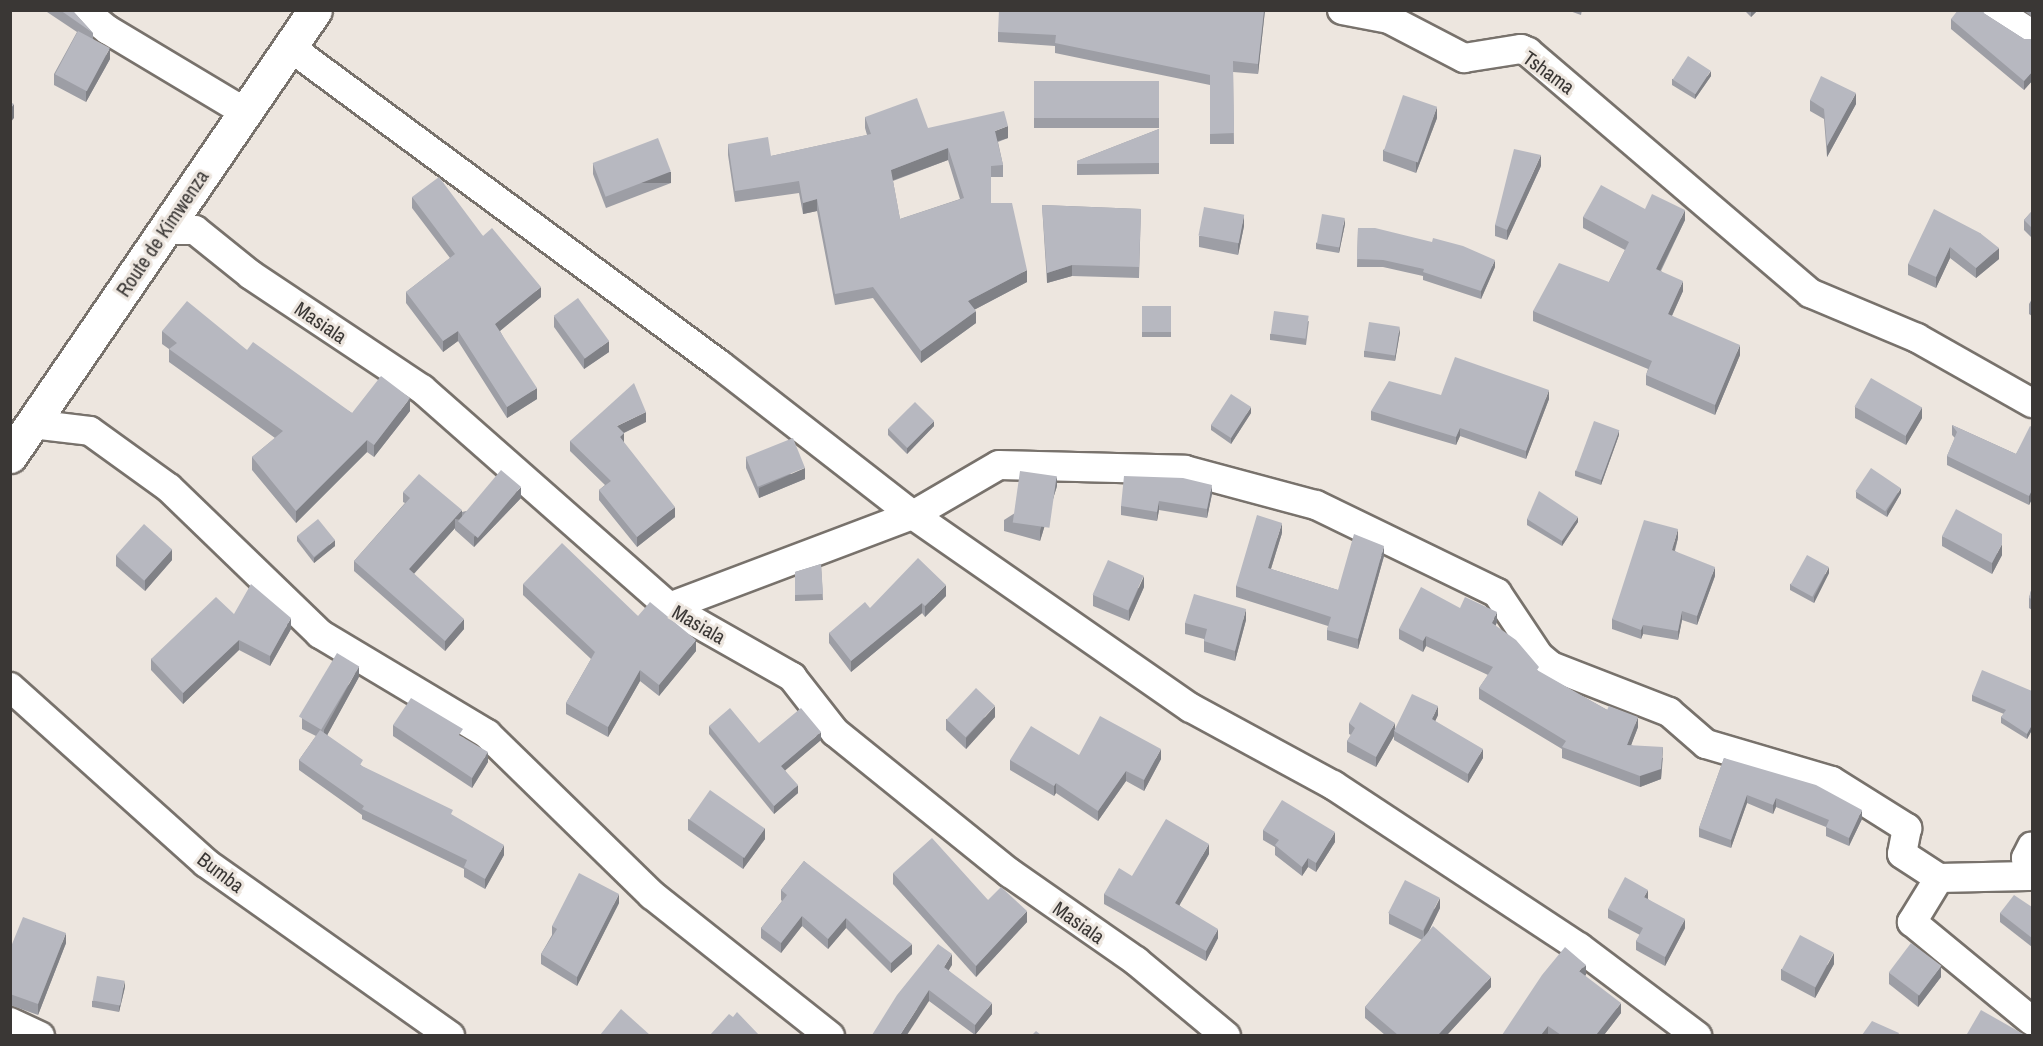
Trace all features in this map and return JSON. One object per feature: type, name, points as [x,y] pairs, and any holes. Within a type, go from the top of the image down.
[{"type":"street","points":[[83,10],[108,30],[245,112]]},
{"type":"street","name":"Route de Kimwenza","points":[[10,456],[315,10]]},
{"type":"street","name":"Tshama","points":[[1342,10],[1389,19],[1464,58],[1521,50],[1528,52],[1641,145],[1815,297],[1917,338],[2032,403]]},
{"type":"street","points":[[1994,10],[2032,34]]},
{"type":"street","points":[[291,48],[720,366],[913,515],[1191,708],[1334,786],[1579,947],[1697,1035]]},
{"type":"street","name":"Masiala","points":[[164,230],[195,230],[251,275],[422,389],[669,608],[792,677],[835,732],[1010,873],[1136,961],[1226,1035]]},
{"type":"street","points":[[32,424],[90,431],[169,488],[320,634],[487,734],[651,895],[830,1035]]},
{"type":"street","points":[[669,608],[913,515],[999,465],[1185,470],[1316,505],[1497,592],[1539,656],[1551,666],[1669,712],[1706,744],[1832,781],[1907,828],[1902,854],[1939,878],[2028,876],[2026,858],[2032,846]]},
{"type":"street","name":"Bumba","points":[[10,687],[206,863],[450,1035]]},
{"type":"street","points":[[1939,878],[1912,922],[2032,1021]]},
{"type":"street","points":[[10,1022],[40,1035]]},
{"type":"building","points":[[60,10],[72,10],[93,33]]},
{"type":"building","points":[[999,10],[1264,10],[1258,64],[1233,61],[1234,133],[1210,134],[1210,75],[1055,43],[1056,35],[998,32]]},
{"type":"building","points":[[1958,10],[1982,10],[2024,39],[2032,39],[2032,72],[2024,81],[1951,19]]},
{"type":"building","points":[[78,31],[110,48],[87,91],[55,74]]},
{"type":"building","points":[[1688,56],[1711,71],[1695,94],[1673,79]]},
{"type":"building","points":[[1821,76],[1856,93],[1827,146],[1824,109],[1810,100]]},
{"type":"building","points":[[1034,81],[1159,81],[1159,118],[1034,118]]},
{"type":"building","points":[[1403,95],[1437,107],[1418,163],[1384,151]]},
{"type":"building","points":[[917,98],[928,128],[1004,111],[1008,126],[995,131],[1003,165],[991,166],[991,203],[1012,203],[1027,270],[968,301],[976,311],[921,351],[873,287],[835,294],[817,199],[803,203],[799,181],[735,191],[728,144],[768,137],[771,156],[871,134],[865,117]],"holes":[[[948,148],[964,198],[900,219],[891,170]]]},
{"type":"building","points":[[1159,129],[1159,163],[1077,164],[1077,161]]},
{"type":"building","points":[[658,138],[671,172],[606,197],[593,163]]},
{"type":"building","points":[[1514,149],[1541,155],[1507,230],[1495,225]]},
{"type":"building","points":[[439,177],[483,236],[492,228],[541,287],[495,324],[537,388],[507,407],[458,331],[443,341],[406,292],[455,254],[412,197]]},
{"type":"building","points":[[1601,185],[1645,209],[1652,194],[1685,210],[1656,269],[1683,281],[1668,314],[1740,345],[1715,405],[1646,375],[1652,361],[1533,311],[1559,263],[1609,282],[1629,242],[1583,217]]},
{"type":"building","points":[[1042,205],[1141,209],[1139,267],[1072,265],[1047,273]]},
{"type":"building","points":[[1204,207],[1244,215],[1239,243],[1198,235]]},
{"type":"building","points":[[1934,209],[1980,233],[1999,248],[1976,268],[1950,247],[1936,277],[1908,264]]},
{"type":"building","points":[[2032,211],[2032,228],[2024,220]]},
{"type":"building","points":[[1322,214],[1345,218],[1339,248],[1317,244]]},
{"type":"building","points":[[1358,228],[1375,228],[1432,242],[1433,238],[1463,246],[1495,260],[1481,291],[1423,272],[1424,269],[1383,260],[1357,259]]},
{"type":"building","points":[[578,298],[609,341],[585,359],[554,316]]},
{"type":"building","points":[[187,301],[247,350],[253,342],[352,413],[381,376],[410,398],[374,445],[367,440],[296,511],[252,457],[283,431],[169,349],[177,343],[162,331]]},
{"type":"building","points":[[1142,306],[1171,306],[1171,332],[1142,332]]},
{"type":"building","points":[[1274,311],[1309,316],[1305,339],[1271,334]]},
{"type":"building","points":[[1369,322],[1400,327],[1395,355],[1364,351]]},
{"type":"building","points":[[1455,357],[1549,390],[1526,451],[1460,428],[1456,437],[1371,411],[1389,381],[1441,395]]},
{"type":"building","points":[[1871,378],[1922,408],[1906,436],[1854,407]]},
{"type":"building","points":[[634,383],[646,412],[617,426],[624,433],[620,437],[675,507],[637,537],[599,490],[611,481],[570,441]]},
{"type":"building","points":[[1231,394],[1251,407],[1231,438],[1211,425]]},
{"type":"building","points":[[915,402],[934,421],[907,448],[888,429]]},
{"type":"building","points":[[1594,421],[1619,430],[1601,480],[1576,471]]},
{"type":"building","points":[[1952,425],[2016,454],[2030,426],[2032,427],[2032,490],[2029,496],[1947,456],[1957,432]]},
{"type":"building","points":[[793,438],[805,468],[758,487],[746,457]]},
{"type":"building","points":[[1871,468],[1901,488],[1885,511],[1855,491]]},
{"type":"building","points":[[501,470],[521,487],[478,538],[458,521]]},
{"type":"building","points":[[1020,471],[1057,476],[1049,528],[1013,522]]},
{"type":"building","points":[[419,474],[462,510],[409,569],[464,619],[445,641],[354,561],[410,498],[403,492]]},
{"type":"building","points":[[1124,476],[1183,478],[1212,485],[1207,509],[1159,501],[1157,512],[1121,506]]},
{"type":"building","points":[[1539,491],[1578,517],[1562,541],[1527,519]]},
{"type":"building","points":[[1956,509],[2002,534],[2002,544],[1992,563],[1942,536]]},
{"type":"building","points":[[1257,515],[1282,523],[1268,568],[1338,590],[1354,534],[1384,546],[1358,639],[1327,630],[1331,617],[1236,586]]},
{"type":"building","points":[[318,519],[335,540],[314,557],[297,536]]},
{"type":"building","points":[[1644,520],[1678,529],[1672,550],[1715,567],[1697,616],[1682,611],[1678,631],[1643,625],[1641,630],[1612,619]]},
{"type":"building","points":[[144,524],[172,549],[144,581],[116,555]]},
{"type":"building","points":[[562,543],[638,616],[650,602],[696,640],[659,685],[640,670],[608,727],[566,703],[595,652],[523,584]]},
{"type":"building","points":[[1807,555],[1829,567],[1812,597],[1791,585]]},
{"type":"building","points":[[918,558],[946,585],[925,606],[922,603],[851,661],[829,633],[865,602],[870,608]]},
{"type":"building","points":[[1108,560],[1144,576],[1128,611],[1093,595]]},
{"type":"building","points":[[821,564],[823,594],[795,595],[795,572]]},
{"type":"building","points":[[251,584],[291,618],[270,656],[239,640],[183,693],[151,659],[216,597],[234,614]]},
{"type":"building","points":[[1421,587],[1460,608],[1465,597],[1497,612],[1492,623],[1516,640],[1539,667],[1537,670],[1607,710],[1609,706],[1638,717],[1627,745],[1663,747],[1661,769],[1640,776],[1562,747],[1566,741],[1479,688],[1493,667],[1426,636],[1423,641],[1399,629]]},
{"type":"building","points":[[1194,594],[1246,609],[1235,651],[1204,641],[1207,629],[1185,623]]},
{"type":"building","points":[[337,653],[359,666],[321,730],[299,716]]},
{"type":"building","points":[[1982,670],[2032,691],[2032,725],[2027,734],[2001,717],[2006,710],[1972,695]]},
{"type":"building","points":[[976,688],[995,706],[966,737],[947,719]]},
{"type":"building","points":[[1412,694],[1438,706],[1432,719],[1483,749],[1468,774],[1394,731]]},
{"type":"building","points":[[411,698],[463,729],[459,735],[488,752],[472,778],[393,725]]},
{"type":"building","points":[[1360,702],[1395,723],[1376,757],[1347,741],[1355,728],[1349,723]]},
{"type":"building","points":[[730,708],[759,743],[801,708],[821,732],[781,766],[798,785],[774,806],[709,726]]},
{"type":"building","points":[[1100,716],[1161,749],[1144,780],[1126,771],[1098,811],[1056,783],[1054,786],[1010,760],[1031,726],[1079,755]]},
{"type":"building","points":[[320,730],[363,760],[360,765],[453,810],[451,814],[504,845],[485,879],[464,867],[467,860],[362,809],[364,806],[299,760]]},
{"type":"building","points":[[1724,758],[1816,785],[1862,810],[1849,838],[1826,827],[1829,820],[1776,798],[1773,805],[1747,795],[1731,840],[1699,828]]},
{"type":"building","points":[[710,790],[765,828],[744,858],[689,819]]},
{"type":"building","points":[[1282,800],[1335,832],[1316,863],[1308,858],[1302,867],[1275,845],[1279,840],[1263,830]]},
{"type":"building","points":[[1166,819],[1209,844],[1175,903],[1218,929],[1206,951],[1104,894],[1119,868],[1132,876]]},
{"type":"building","points":[[932,838],[988,900],[1001,887],[1027,911],[976,966],[893,873]]},
{"type":"building","points":[[804,861],[912,944],[891,963],[846,918],[828,939],[802,916],[781,943],[761,928],[787,895],[781,890]]},
{"type":"building","points":[[579,873],[619,894],[577,977],[541,954],[557,929],[552,926]]},
{"type":"building","points":[[1625,877],[1648,890],[1644,897],[1685,919],[1665,957],[1636,941],[1643,928],[1608,909]]},
{"type":"building","points":[[1405,880],[1440,898],[1423,931],[1388,913]]},
{"type":"building","points":[[2014,895],[2032,907],[2032,938],[2000,913]]},
{"type":"building","points":[[23,917],[66,933],[38,1004],[10,994],[10,949]]},
{"type":"building","points":[[1433,926],[1491,977],[1438,1035],[1398,1035],[1365,1007]]},
{"type":"building","points":[[1800,935],[1834,953],[1815,987],[1782,969]]},
{"type":"building","points":[[1911,943],[1941,966],[1919,995],[1889,973]]},
{"type":"building","points":[[938,944],[952,954],[944,967],[992,1003],[975,1025],[929,990],[900,1035],[872,1035],[897,995]]},
{"type":"building","points":[[1565,947],[1586,965],[1579,971],[1621,1003],[1596,1035],[1561,1035],[1548,1026],[1541,1035],[1502,1035],[1542,975]]},
{"type":"building","points":[[97,976],[125,981],[120,1005],[93,1001]]},
{"type":"building","points":[[621,1009],[650,1035],[600,1035]]},
{"type":"building","points":[[1981,1010],[2025,1035],[1967,1034]]},
{"type":"building","points":[[737,1012],[759,1035],[710,1035],[729,1014],[733,1017]]},
{"type":"building","points":[[1872,1021],[1899,1033],[1898,1035],[1862,1035]]}]
